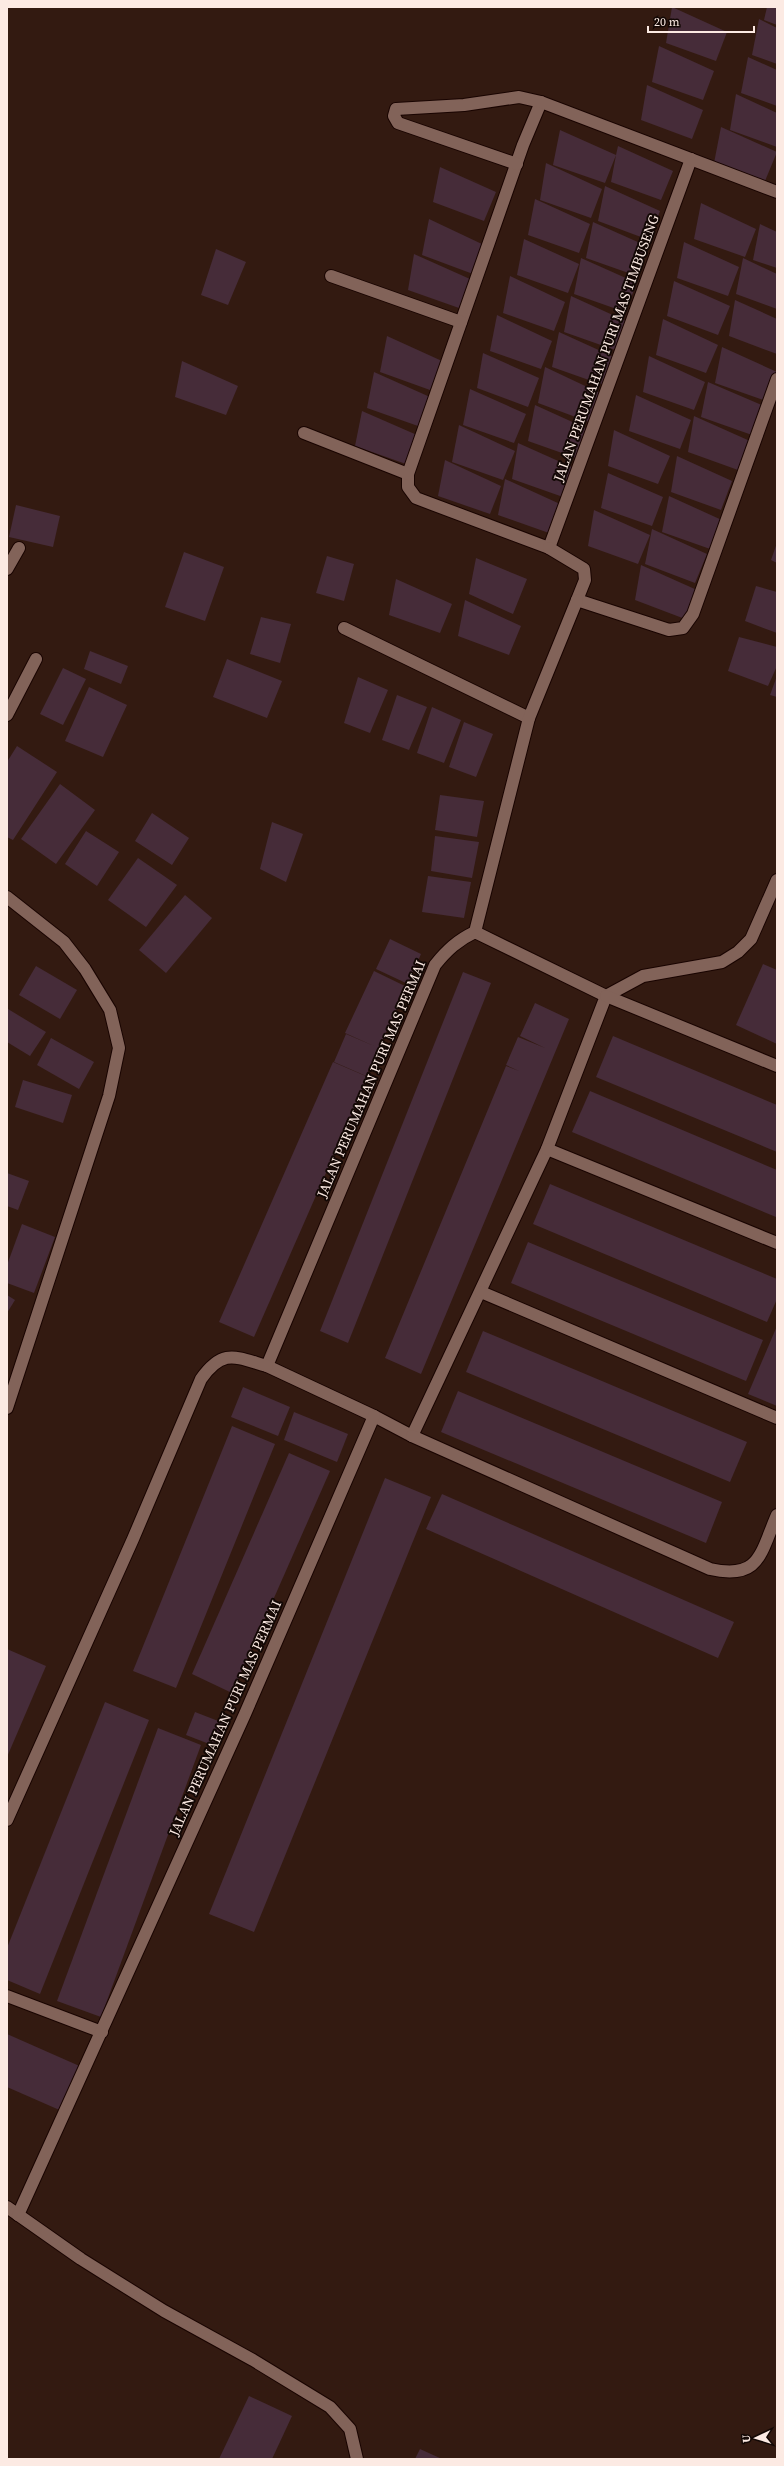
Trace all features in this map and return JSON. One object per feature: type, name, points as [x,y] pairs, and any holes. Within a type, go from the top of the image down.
[{"type":"street","points":[[516,164],[398,123],[394,116],[396,109],[464,105],[520,97],[541,102],[777,192]]},
{"type":"street","points":[[541,102],[516,164],[408,474],[408,487],[416,498],[549,548],[584,569],[585,580],[529,718],[475,932],[606,996],[777,1066]]},
{"type":"street","name":"JALAN PERUMAHAN PURI MAS TIMBUSENG","points":[[549,548],[691,159]]},
{"type":"street","points":[[331,276],[461,322]]},
{"type":"street","points":[[577,600],[669,630],[683,628],[693,614],[777,379]]},
{"type":"street","points":[[304,433],[408,474]]},
{"type":"street","points":[[7,569],[19,548]]},
{"type":"street","points":[[344,628],[529,718]]},
{"type":"street","points":[[7,715],[36,659]]},
{"type":"street","points":[[412,1436],[547,1149],[606,996],[643,976],[722,962],[738,952],[751,939],[777,880]]},
{"type":"street","points":[[7,897],[64,942],[85,969],[110,1010],[119,1048],[109,1096],[7,1408]]},
{"type":"street","name":"JALAN PERUMAHAN PURI MAS PERMAI","points":[[267,1366],[435,965],[446,950],[462,938],[475,932]]},
{"type":"street","points":[[547,1149],[777,1243]]},
{"type":"street","points":[[481,1292],[777,1418]]},
{"type":"street","points":[[7,1820],[130,1546],[201,1379],[218,1360],[226,1357],[267,1366],[374,1416],[412,1436],[710,1569],[721,1572],[743,1572],[753,1565],[777,1515]]},
{"type":"street","name":"JALAN PERUMAHAN PURI MAS PERMAI","points":[[18,2215],[245,1714],[374,1416]]},
{"type":"street","points":[[7,1996],[102,2032]]},
{"type":"street","points":[[7,2206],[80,2259],[164,2311],[253,2360],[330,2407],[350,2429],[357,2459]]},
{"type":"building","points":[[672,7],[727,32],[716,61],[666,43]]},
{"type":"building","points":[[767,7],[777,7],[777,25],[764,20]]},
{"type":"building","points":[[759,19],[777,28],[777,64],[752,55]]},
{"type":"building","points":[[659,46],[714,71],[703,100],[652,82]]},
{"type":"building","points":[[748,57],[777,70],[777,106],[741,93]]},
{"type":"building","points":[[647,85],[703,110],[692,139],[641,120]]},
{"type":"building","points":[[736,94],[777,113],[777,147],[730,130]]},
{"type":"building","points":[[721,127],[777,152],[765,181],[714,163]]},
{"type":"building","points":[[560,130],[616,155],[605,183],[553,165]]},
{"type":"building","points":[[618,146],[673,171],[661,200],[611,182]]},
{"type":"building","points":[[546,163],[602,189],[591,218],[540,200]]},
{"type":"building","points":[[440,167],[496,192],[484,221],[433,202]]},
{"type":"building","points":[[605,186],[660,211],[649,240],[598,221]]},
{"type":"building","points":[[535,199],[590,224],[579,253],[528,235]]},
{"type":"building","points":[[701,203],[756,229],[745,257],[694,239]]},
{"type":"building","points":[[429,219],[484,245],[473,274],[422,255]]},
{"type":"building","points":[[593,222],[649,247],[637,276],[586,258]]},
{"type":"building","points":[[760,224],[777,232],[777,268],[753,260]]},
{"type":"building","points":[[524,239],[579,264],[568,293],[517,275]]},
{"type":"building","points":[[684,242],[739,267],[728,296],[677,278]]},
{"type":"building","points":[[216,249],[246,262],[228,305],[201,295]]},
{"type":"building","points":[[414,254],[470,279],[459,308],[408,290]]},
{"type":"building","points":[[581,258],[637,283],[625,312],[574,294]]},
{"type":"building","points":[[743,258],[777,274],[777,309],[736,294]]},
{"type":"building","points":[[510,276],[565,302],[554,331],[503,313]]},
{"type":"building","points":[[674,281],[730,306],[718,335],[667,316]]},
{"type":"building","points":[[571,296],[626,321],[615,350],[564,332]]},
{"type":"building","points":[[735,300],[777,319],[777,354],[729,336]]},
{"type":"building","points":[[497,315],[552,341],[541,369],[490,351]]},
{"type":"building","points":[[663,319],[718,345],[706,373],[656,355]]},
{"type":"building","points":[[559,332],[614,357],[603,385],[552,367]]},
{"type":"building","points":[[387,336],[442,361],[430,390],[380,372]]},
{"type":"building","points":[[722,347],[777,372],[766,401],[715,383]]},
{"type":"building","points":[[483,353],[539,378],[528,407],[477,388]]},
{"type":"building","points":[[649,356],[705,382],[694,410],[643,392]]},
{"type":"building","points":[[182,361],[238,386],[226,415],[175,397]]},
{"type":"building","points":[[545,367],[600,393],[589,422],[538,403]]},
{"type":"building","points":[[374,372],[430,397],[418,426],[367,408]]},
{"type":"building","points":[[708,382],[764,406],[752,435],[701,417]]},
{"type":"building","points":[[470,389],[526,414],[514,443],[463,425]]},
{"type":"building","points":[[636,395],[691,420],[680,449],[629,431]]},
{"type":"building","points":[[535,405],[590,430],[579,459],[528,441]]},
{"type":"building","points":[[362,411],[417,435],[406,464],[355,446]]},
{"type":"building","points":[[694,416],[750,441],[738,470],[688,452]]},
{"type":"building","points":[[459,425],[515,451],[503,480],[452,462]]},
{"type":"building","points":[[614,430],[670,456],[658,484],[608,466]]},
{"type":"building","points":[[518,443],[574,468],[563,497],[512,479]]},
{"type":"building","points":[[677,456],[732,481],[721,510],[671,492]]},
{"type":"building","points":[[445,460],[501,486],[490,514],[438,496]]},
{"type":"building","points":[[608,473],[663,497],[652,526],[601,508]]},
{"type":"building","points":[[505,479],[560,504],[549,533],[498,515]]},
{"type":"building","points":[[669,496],[724,521],[713,550],[662,532]]},
{"type":"building","points":[[16,505],[60,516],[53,547],[9,537]]},
{"type":"building","points":[[594,510],[650,535],[638,564],[588,546]]},
{"type":"building","points":[[652,529],[707,554],[695,583],[645,564]]},
{"type":"building","points":[[777,543],[777,563],[771,560]]},
{"type":"building","points":[[184,552],[224,567],[205,621],[165,607]]},
{"type":"building","points":[[327,556],[354,564],[344,601],[316,593]]},
{"type":"building","points":[[476,558],[527,579],[513,614],[469,594]]},
{"type":"building","points":[[641,565],[697,590],[685,619],[635,600]]},
{"type":"building","points":[[396,579],[452,604],[440,633],[389,615]]},
{"type":"building","points":[[756,586],[777,592],[777,633],[745,621]]},
{"type":"building","points":[[465,600],[521,626],[509,655],[458,636]]},
{"type":"building","points":[[261,617],[291,624],[280,663],[250,654]]},
{"type":"building","points":[[739,637],[777,647],[777,666],[768,686],[728,671]]},
{"type":"building","points":[[90,651],[128,666],[121,684],[84,669]]},
{"type":"building","points":[[227,659],[282,681],[267,718],[213,697]]},
{"type":"building","points":[[63,668],[86,679],[63,725],[40,714]]},
{"type":"building","points":[[777,676],[777,697],[770,695]]},
{"type":"building","points":[[358,677],[388,690],[370,733],[344,723]]},
{"type":"building","points":[[89,687],[127,705],[103,757],[65,741]]},
{"type":"building","points":[[397,695],[427,707],[409,750],[382,740]]},
{"type":"building","points":[[432,707],[461,720],[444,763],[417,753]]},
{"type":"building","points":[[464,722],[493,734],[476,777],[449,767]]},
{"type":"building","points":[[17,746],[57,772],[13,840],[7,837],[7,762]]},
{"type":"building","points":[[60,784],[95,810],[56,864],[21,839]]},
{"type":"building","points":[[440,795],[484,801],[477,837],[435,830]]},
{"type":"building","points":[[152,813],[189,838],[172,865],[135,841]]},
{"type":"building","points":[[272,822],[303,834],[286,882],[260,869]]},
{"type":"building","points":[[86,831],[119,852],[97,886],[65,864]]},
{"type":"building","points":[[435,836],[479,842],[472,878],[431,871]]},
{"type":"building","points":[[138,858],[177,885],[146,927],[108,900]]},
{"type":"building","points":[[428,876],[471,882],[464,918],[422,912]]},
{"type":"building","points":[[185,895],[212,918],[166,973],[139,950]]},
{"type":"building","points":[[390,939],[421,954],[408,984],[376,969]]},
{"type":"building","points":[[763,964],[777,970],[777,1044],[736,1025]]},
{"type":"building","points":[[36,966],[77,990],[60,1019],[19,995]]},
{"type":"building","points":[[374,971],[407,987],[366,1076],[334,1062],[346,1034],[374,1046],[345,1033]]},
{"type":"building","points":[[463,972],[491,983],[348,1343],[320,1331]]},
{"type":"building","points":[[535,1003],[569,1019],[421,1374],[385,1358],[506,1066],[519,1071],[506,1065],[518,1037],[545,1048],[520,1036]]},
{"type":"building","points":[[8,1009],[46,1032],[30,1056],[7,1042]]},
{"type":"building","points":[[613,1036],[777,1105],[777,1152],[596,1077]]},
{"type":"building","points":[[51,1038],[94,1062],[79,1089],[37,1065]]},
{"type":"building","points":[[333,1062],[368,1077],[254,1337],[219,1322]]},
{"type":"building","points":[[23,1080],[72,1095],[63,1123],[15,1107]]},
{"type":"building","points":[[590,1091],[777,1170],[776,1217],[572,1132]]},
{"type":"building","points":[[7,1173],[29,1181],[18,1210],[7,1206]]},
{"type":"building","points":[[550,1184],[777,1279],[777,1299],[767,1322],[533,1224]]},
{"type":"building","points":[[22,1224],[55,1237],[34,1293],[7,1283],[7,1265]]},
{"type":"building","points":[[528,1242],[763,1340],[746,1381],[511,1283]]},
{"type":"building","points":[[7,1295],[15,1300],[7,1313]]},
{"type":"building","points":[[777,1326],[777,1406],[748,1394]]},
{"type":"building","points":[[483,1331],[747,1442],[730,1482],[466,1372]]},
{"type":"building","points":[[243,1387],[290,1407],[278,1436],[231,1417]]},
{"type":"building","points":[[458,1391],[722,1502],[706,1543],[441,1432]]},
{"type":"building","points":[[294,1412],[348,1434],[337,1462],[284,1440]]},
{"type":"building","points":[[232,1426],[275,1444],[176,1688],[133,1671]]},
{"type":"building","points":[[289,1453],[330,1471],[232,1693],[192,1674]]},
{"type":"building","points":[[385,1478],[431,1497],[254,1932],[209,1914]]},
{"type":"building","points":[[442,1494],[734,1622],[718,1658],[426,1529]]},
{"type":"building","points":[[7,1649],[46,1666],[7,1757]]},
{"type":"building","points":[[105,1702],[149,1720],[40,1994],[7,1980],[7,1948]]},
{"type":"building","points":[[195,1712],[226,1724],[217,1747],[186,1735]]},
{"type":"building","points":[[158,1728],[201,1745],[101,2017],[57,2001]]},
{"type":"building","points":[[7,2034],[84,2068],[64,2112],[7,2087]]},
{"type":"building","points":[[249,2396],[292,2416],[272,2459],[219,2459]]},
{"type":"building","points":[[420,2449],[442,2459],[415,2459]]}]
